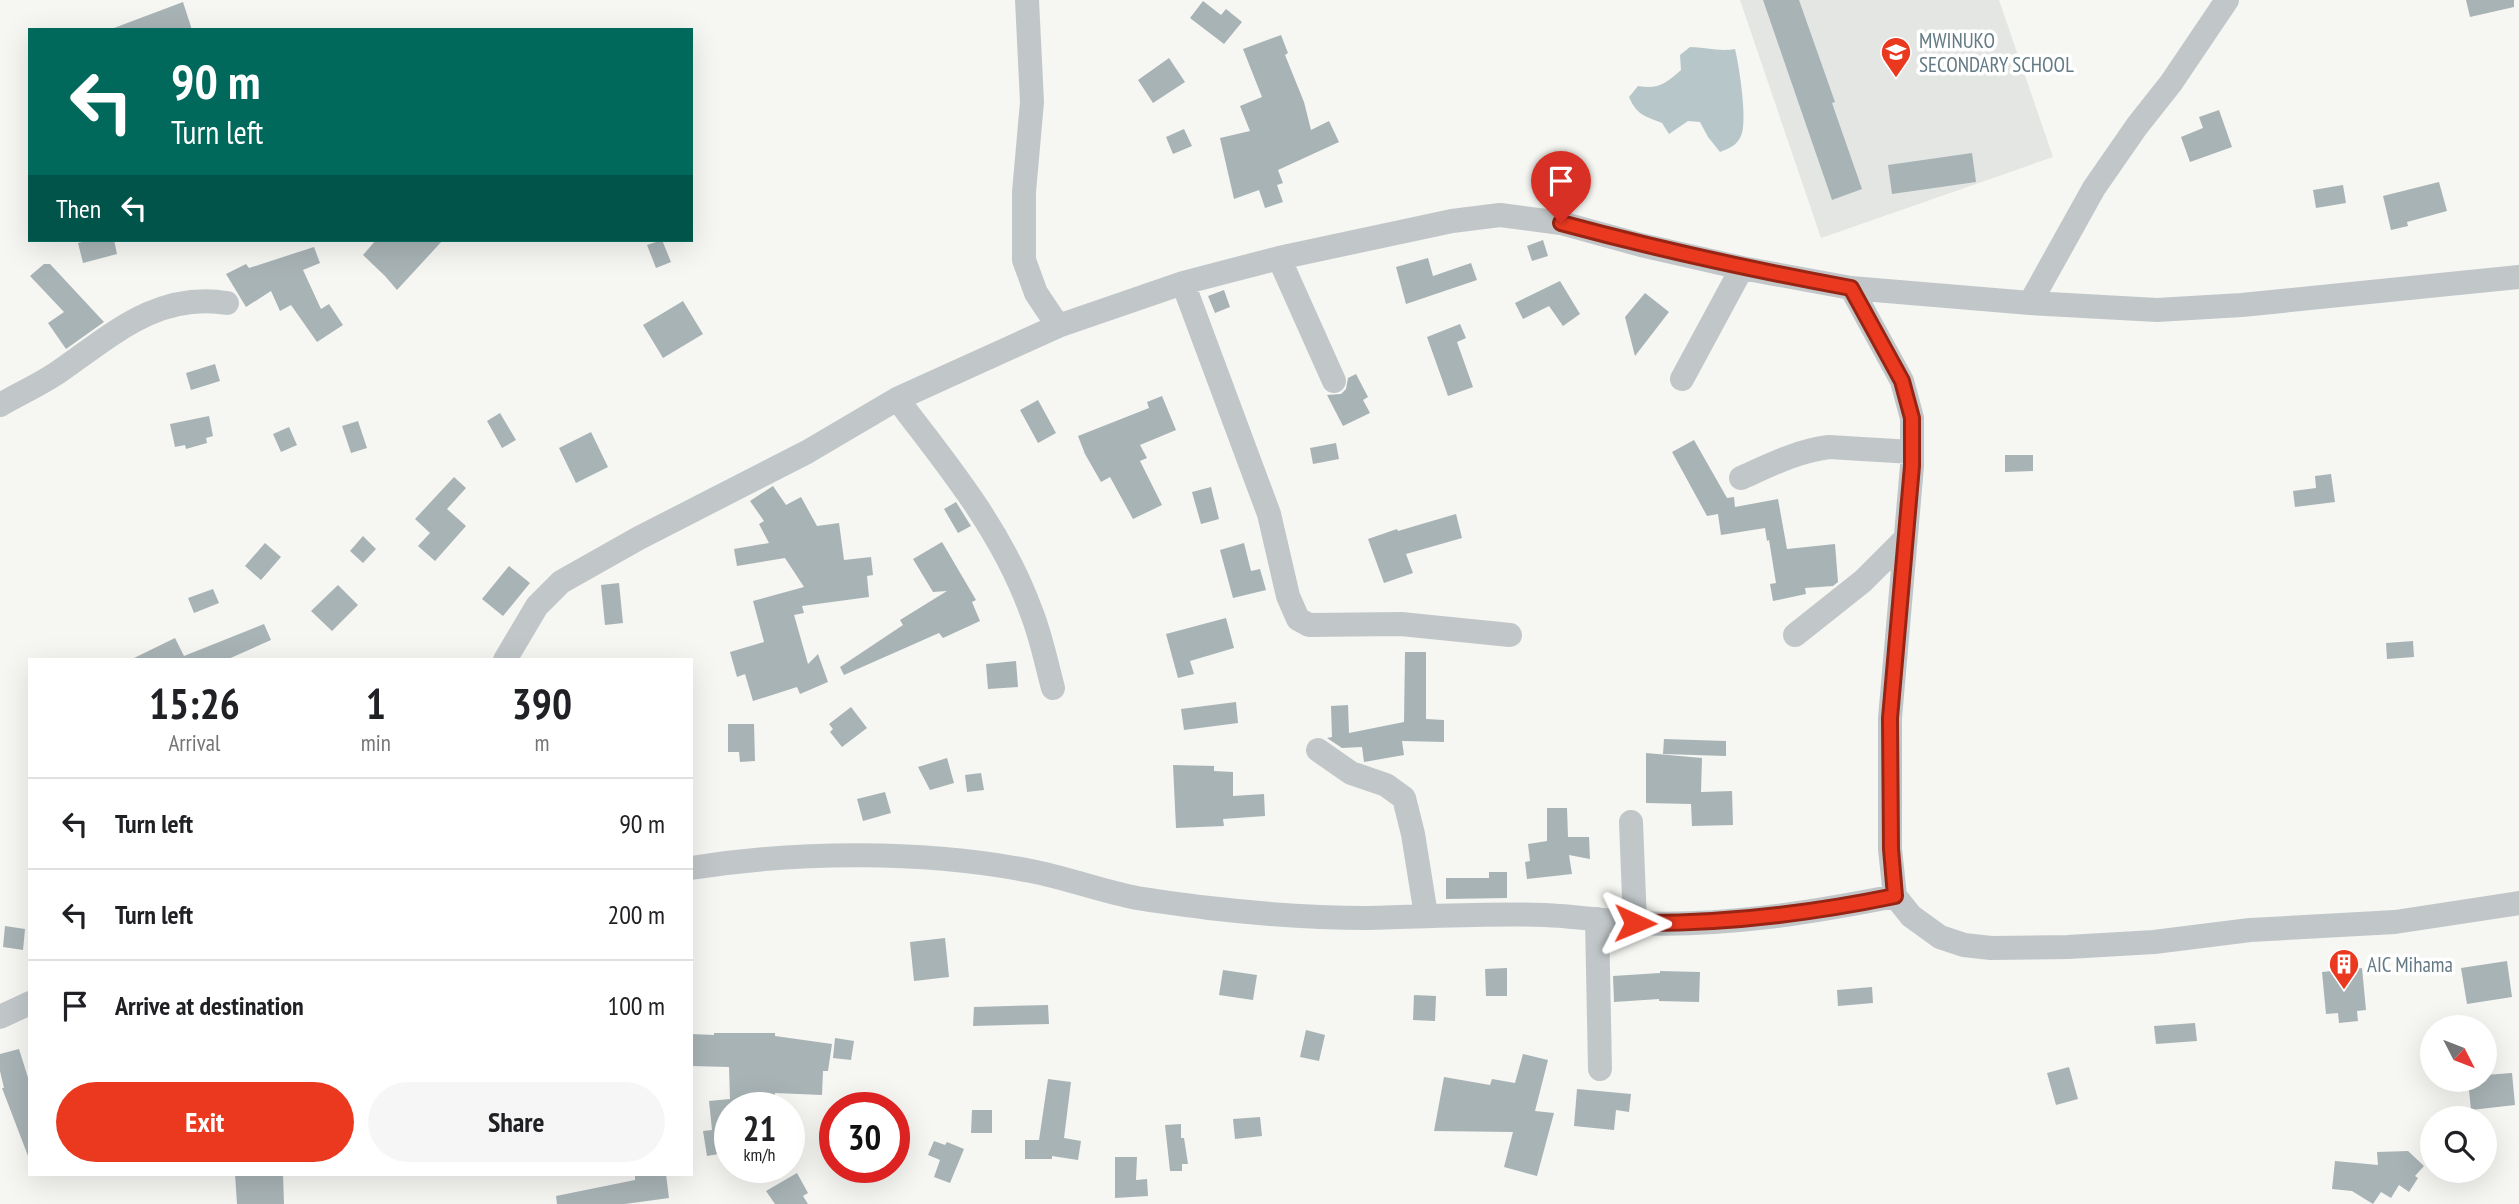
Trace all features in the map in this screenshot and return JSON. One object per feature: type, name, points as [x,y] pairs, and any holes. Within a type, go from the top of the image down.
[{"type":"street","points":[[1027,0],[1032,102],[1024,192],[1024,260],[1036,293],[1058,326]]},
{"type":"street","points":[[2030,303],[2094,188],[2171,83],[2227,0]]},
{"type":"street","points":[[506,658],[537,606],[561,582],[639,538],[807,452],[897,399],[1058,326],[1183,283],[1279,258],[1452,221],[1500,215],[1561,223],[1742,268],[1851,288],[2030,303],[2157,310],[2242,305],[2519,277]]},
{"type":"street","points":[[1279,258],[1334,381]]},
{"type":"street","points":[[1682,379],[1742,268]]},
{"type":"street","points":[[1183,283],[1269,514],[1288,596],[1298,618],[1309,625],[1401,624],[1510,635]]},
{"type":"street","points":[[1851,288],[1902,381],[1912,418],[1912,452],[1890,718],[1891,849],[1895,896],[1911,916],[1940,937],[1964,946],[1991,948],[2119,945],[2250,930],[2395,922],[2519,903]]},
{"type":"street","points":[[0,405],[55,374],[111,334],[150,312],[188,301],[227,303]]},
{"type":"street","points":[[897,399],[967,490],[1011,565],[1031,609],[1053,688]]},
{"type":"street","points":[[1741,478],[1791,455],[1817,448],[1912,452]]},
{"type":"street","points":[[1795,635],[1863,581],[1905,539]]},
{"type":"street","points":[[1318,750],[1351,773],[1386,785],[1404,798],[1413,834],[1426,915]]},
{"type":"street","points":[[1631,822],[1635,923]]},
{"type":"street","points":[[693,868],[729,862],[803,858],[879,856],[952,860],[1030,871],[1135,898],[1306,917],[1545,915],[1635,923],[1748,920],[1828,910],[1895,896]]},
{"type":"street","points":[[1597,919],[1600,1069]]},
{"type":"street","points":[[0,1017],[28,1004]]},
{"type":"shaded area","name":"MWINUKO SECONDARY SCHOOL","points":[[1740,0],[1999,0],[2053,157],[1821,238]]},
{"type":"shaded area","points":[[1690,47],[1735,49],[1742,93],[1743,129],[1735,144],[1720,152],[1700,122],[1688,121],[1669,134],[1662,123],[1639,112],[1629,97],[1638,86],[1656,86],[1676,75],[1681,70],[1680,55]]},
{"type":"building","points":[[1763,0],[1799,0],[1862,189],[1832,200]]},
{"type":"building","points":[[2466,0],[2514,0],[2514,7],[2470,17]]},
{"type":"building","points":[[1203,1],[1221,15],[1226,9],[1242,22],[1224,44],[1190,18]]},
{"type":"building","points":[[183,2],[191,28],[114,28]]},
{"type":"building","points":[[1281,35],[1288,53],[1285,55],[1304,102],[1311,130],[1329,121],[1339,142],[1278,170],[1283,183],[1277,185],[1283,202],[1265,208],[1259,190],[1234,199],[1220,138],[1250,131],[1240,106],[1262,97],[1243,49]]},
{"type":"building","points":[[1169,58],[1185,82],[1153,103],[1138,80]]},
{"type":"building","points":[[2219,110],[2232,147],[2190,162],[2181,137],[2203,128],[2199,117]]},
{"type":"building","points":[[1184,129],[1192,146],[1173,154],[1166,137]]},
{"type":"building","points":[[1972,153],[1976,182],[1892,194],[1888,165]]},
{"type":"building","points":[[2439,182],[2447,211],[2407,222],[2408,226],[2391,230],[2383,196]]},
{"type":"building","points":[[2343,185],[2346,203],[2316,208],[2313,190]]},
{"type":"building","points":[[1543,240],[1548,256],[1532,261],[1527,246]]},
{"type":"building","points":[[114,242],[117,254],[83,263],[78,243]]},
{"type":"building","points":[[374,242],[441,242],[397,290],[363,255]]},
{"type":"building","points":[[663,242],[671,262],[656,268],[647,245]]},
{"type":"building","points":[[314,247],[320,263],[303,270],[321,309],[329,304],[343,325],[317,342],[291,305],[280,311],[271,291],[246,307],[226,274],[246,264],[249,268]]},
{"type":"building","points":[[1428,258],[1433,276],[1471,263],[1477,280],[1406,304],[1396,267]]},
{"type":"building","points":[[44,264],[50,264],[104,322],[66,349],[48,323],[64,312],[30,276]]},
{"type":"building","points":[[1560,281],[1580,314],[1563,326],[1549,306],[1523,319],[1515,303]]},
{"type":"building","points":[[1224,290],[1230,307],[1215,313],[1208,296]]},
{"type":"building","points":[[1645,293],[1669,312],[1635,356],[1625,317]]},
{"type":"building","points":[[683,301],[703,334],[663,358],[643,325]]},
{"type":"building","points":[[1460,324],[1466,338],[1457,342],[1473,387],[1448,396],[1427,337]]},
{"type":"building","points":[[215,364],[220,381],[191,390],[186,373]]},
{"type":"building","points":[[1356,374],[1368,397],[1363,400],[1370,413],[1343,426],[1327,395],[1341,394],[1346,389],[1348,378]]},
{"type":"building","points":[[1162,396],[1176,430],[1140,445],[1147,458],[1140,461],[1162,505],[1133,519],[1110,477],[1101,482],[1078,436],[1149,408],[1147,402]]},
{"type":"building","points":[[1038,400],[1056,433],[1038,443],[1020,410]]},
{"type":"building","points":[[500,413],[516,440],[502,448],[487,421]]},
{"type":"building","points":[[209,416],[213,436],[206,438],[207,443],[186,449],[185,445],[175,447],[170,424]]},
{"type":"building","points":[[358,421],[367,448],[351,453],[342,426]]},
{"type":"building","points":[[289,427],[297,445],[281,452],[273,434]]},
{"type":"building","points":[[591,432],[608,467],[576,483],[559,448]]},
{"type":"building","points":[[1694,440],[1727,498],[1734,497],[1735,507],[1778,499],[1787,549],[1835,544],[1838,582],[1833,586],[1805,588],[1806,594],[1773,601],[1770,584],[1776,583],[1765,528],[1721,535],[1718,514],[1707,516],[1672,452]]},
{"type":"building","points":[[1336,443],[1339,459],[1313,464],[1310,448]]},
{"type":"building","points":[[2005,455],[2033,455],[2033,471],[2005,472]]},
{"type":"building","points":[[2331,474],[2335,502],[2295,507],[2293,491],[2316,488],[2315,476]]},
{"type":"building","points":[[454,477],[466,488],[447,509],[466,526],[435,561],[418,546],[430,533],[415,519]]},
{"type":"building","points":[[773,486],[786,505],[801,497],[817,526],[839,523],[844,560],[871,557],[873,575],[867,576],[869,597],[802,606],[804,613],[794,615],[808,664],[818,654],[828,682],[800,694],[797,687],[753,701],[745,674],[737,677],[730,652],[764,642],[753,601],[804,587],[785,558],[737,566],[734,549],[769,543],[759,524],[764,521],[750,501]]},
{"type":"building","points":[[1211,487],[1219,519],[1201,524],[1192,492]]},
{"type":"building","points":[[956,502],[971,526],[958,533],[944,509]]},
{"type":"building","points":[[1456,514],[1462,538],[1406,554],[1413,573],[1384,583],[1368,539]]},
{"type":"building","points":[[363,536],[376,549],[363,563],[350,551]]},
{"type":"building","points":[[942,542],[976,600],[972,602],[980,621],[943,638],[939,633],[844,675],[840,667],[903,625],[900,620],[947,591],[933,592],[913,559]]},
{"type":"building","points":[[265,543],[281,557],[261,580],[245,566]]},
{"type":"building","points":[[1244,543],[1251,571],[1260,569],[1266,590],[1233,598],[1220,550]]},
{"type":"building","points":[[509,566],[530,583],[503,616],[482,599]]},
{"type":"building","points":[[619,583],[623,623],[605,625],[601,585]]},
{"type":"building","points":[[338,585],[358,605],[332,631],[311,611]]},
{"type":"building","points":[[213,589],[219,603],[194,613],[188,598]]},
{"type":"building","points":[[1226,618],[1234,648],[1190,661],[1194,674],[1178,678],[1166,634]]},
{"type":"building","points":[[264,624],[271,640],[230,658],[134,658],[175,638],[184,656]]},
{"type":"building","points":[[2413,641],[2414,657],[2387,659],[2386,643]]},
{"type":"building","points":[[1405,652],[1426,652],[1426,719],[1444,720],[1444,742],[1402,741],[1404,755],[1364,762],[1362,747],[1342,748],[1327,738],[1332,737],[1331,706],[1348,705],[1349,733],[1404,722]]},
{"type":"building","points":[[1016,661],[1018,687],[988,689],[986,664]]},
{"type":"building","points":[[1236,702],[1238,723],[1184,730],[1181,709]]},
{"type":"building","points":[[851,707],[867,728],[842,747],[830,732],[833,729],[829,724]]},
{"type":"building","points":[[728,724],[754,724],[755,761],[740,762],[739,752],[728,752]]},
{"type":"building","points":[[1664,739],[1726,741],[1726,756],[1663,754]]},
{"type":"building","points":[[1646,753],[1702,758],[1701,792],[1732,791],[1733,825],[1692,826],[1691,804],[1646,803]]},
{"type":"building","points":[[947,758],[954,783],[930,790],[918,767]]},
{"type":"building","points":[[1173,765],[1214,766],[1214,771],[1233,772],[1233,796],[1264,794],[1265,816],[1223,819],[1224,826],[1176,828]]},
{"type":"building","points":[[981,773],[984,790],[967,792],[965,775]]},
{"type":"building","points":[[885,792],[891,813],[863,821],[857,799]]},
{"type":"building","points":[[1547,808],[1567,808],[1568,837],[1589,837],[1590,859],[1569,855],[1572,874],[1527,879],[1525,862],[1530,861],[1528,844],[1547,841]]},
{"type":"building","points":[[1489,872],[1507,872],[1507,898],[1446,899],[1446,878],[1489,878]]},
{"type":"building","points":[[5,926],[25,929],[23,950],[3,947]]},
{"type":"building","points":[[945,938],[949,977],[914,981],[910,942]]},
{"type":"building","points":[[2507,961],[2512,997],[2467,1004],[2461,968]]},
{"type":"building","points":[[1507,968],[1507,996],[1486,996],[1485,969]]},
{"type":"building","name":"AIC Mihama","points":[[2362,968],[2366,1010],[2357,1011],[2358,1021],[2339,1023],[2338,1013],[2326,1014],[2322,972]]},
{"type":"building","points":[[1223,970],[1257,975],[1253,1000],[1219,995]]},
{"type":"building","points":[[1660,971],[1700,972],[1699,1002],[1659,999],[1614,1002],[1613,976]]},
{"type":"building","points":[[1872,987],[1873,1003],[1838,1006],[1837,990]]},
{"type":"building","points":[[1414,995],[1436,996],[1435,1021],[1413,1020]]},
{"type":"building","points":[[1048,1005],[1049,1024],[973,1026],[974,1007]]},
{"type":"building","points":[[2195,1023],[2197,1041],[2156,1044],[2154,1026]]},
{"type":"building","points":[[1306,1030],[1325,1035],[1319,1061],[1300,1057]]},
{"type":"building","points":[[775,1033],[775,1036],[832,1044],[828,1071],[823,1071],[822,1092],[819,1092],[819,1095],[805,1094],[805,1092],[730,1092],[729,1067],[693,1066],[693,1034]]},
{"type":"building","points":[[835,1038],[854,1041],[851,1060],[833,1058]]},
{"type":"building","points":[[19,1049],[28,1078],[28,1156],[2,1088],[0,1054]]},
{"type":"building","points":[[1523,1054],[1548,1060],[1535,1111],[1554,1113],[1537,1176],[1504,1167],[1513,1132],[1434,1131],[1444,1077],[1490,1085],[1492,1079],[1515,1083]]},
{"type":"building","points":[[2069,1067],[2078,1099],[2056,1105],[2047,1073]]},
{"type":"building","points":[[2512,1073],[2515,1105],[2471,1106],[2469,1092],[2497,1092],[2497,1074]]},
{"type":"building","points":[[1048,1079],[1071,1082],[1064,1138],[1081,1141],[1078,1160],[1052,1156],[1052,1159],[1025,1159],[1025,1140],[1039,1140]]},
{"type":"building","points":[[1577,1089],[1631,1094],[1629,1112],[1616,1110],[1614,1130],[1574,1126]]},
{"type":"building","points":[[709,1101],[714,1101],[714,1155],[707,1156],[703,1131],[712,1130]]},
{"type":"building","points":[[972,1110],[992,1110],[992,1133],[971,1133]]},
{"type":"building","points":[[1260,1117],[1262,1136],[1235,1139],[1233,1119]]},
{"type":"building","points":[[1181,1124],[1181,1138],[1184,1138],[1188,1164],[1182,1164],[1182,1171],[1170,1171],[1165,1125]]},
{"type":"building","points":[[934,1141],[945,1145],[947,1142],[964,1149],[950,1183],[934,1177],[940,1160],[928,1155]]},
{"type":"building","points":[[2408,1151],[2420,1162],[2420,1170],[2415,1176],[2418,1178],[2409,1192],[2399,1185],[2391,1198],[2381,1192],[2373,1204],[2352,1191],[2332,1189],[2335,1161],[2378,1165],[2377,1152]]},
{"type":"building","points":[[1115,1157],[1137,1157],[1136,1180],[1147,1179],[1148,1196],[1115,1198]]},
{"type":"building","points":[[235,1176],[283,1176],[284,1204],[237,1204]]},
{"type":"building","points":[[635,1176],[666,1176],[669,1198],[625,1204],[557,1204],[556,1196],[635,1180]]},
{"type":"building","points":[[780,1183],[802,1183],[808,1193],[803,1196],[808,1204],[775,1204],[766,1191]]},
{"type":"place","name":"MWINUKO SECONDARY SCHOOL","points":[[1896,79]]},
{"type":"place","name":"AIC Mihama","points":[[2344,991]]},
{"type":"route","points":[[1561,223],[1742,268],[1851,288],[1902,381],[1912,418],[1912,466],[1890,718],[1891,849],[1895,896],[1828,910],[1748,920],[1635,923]]}]
